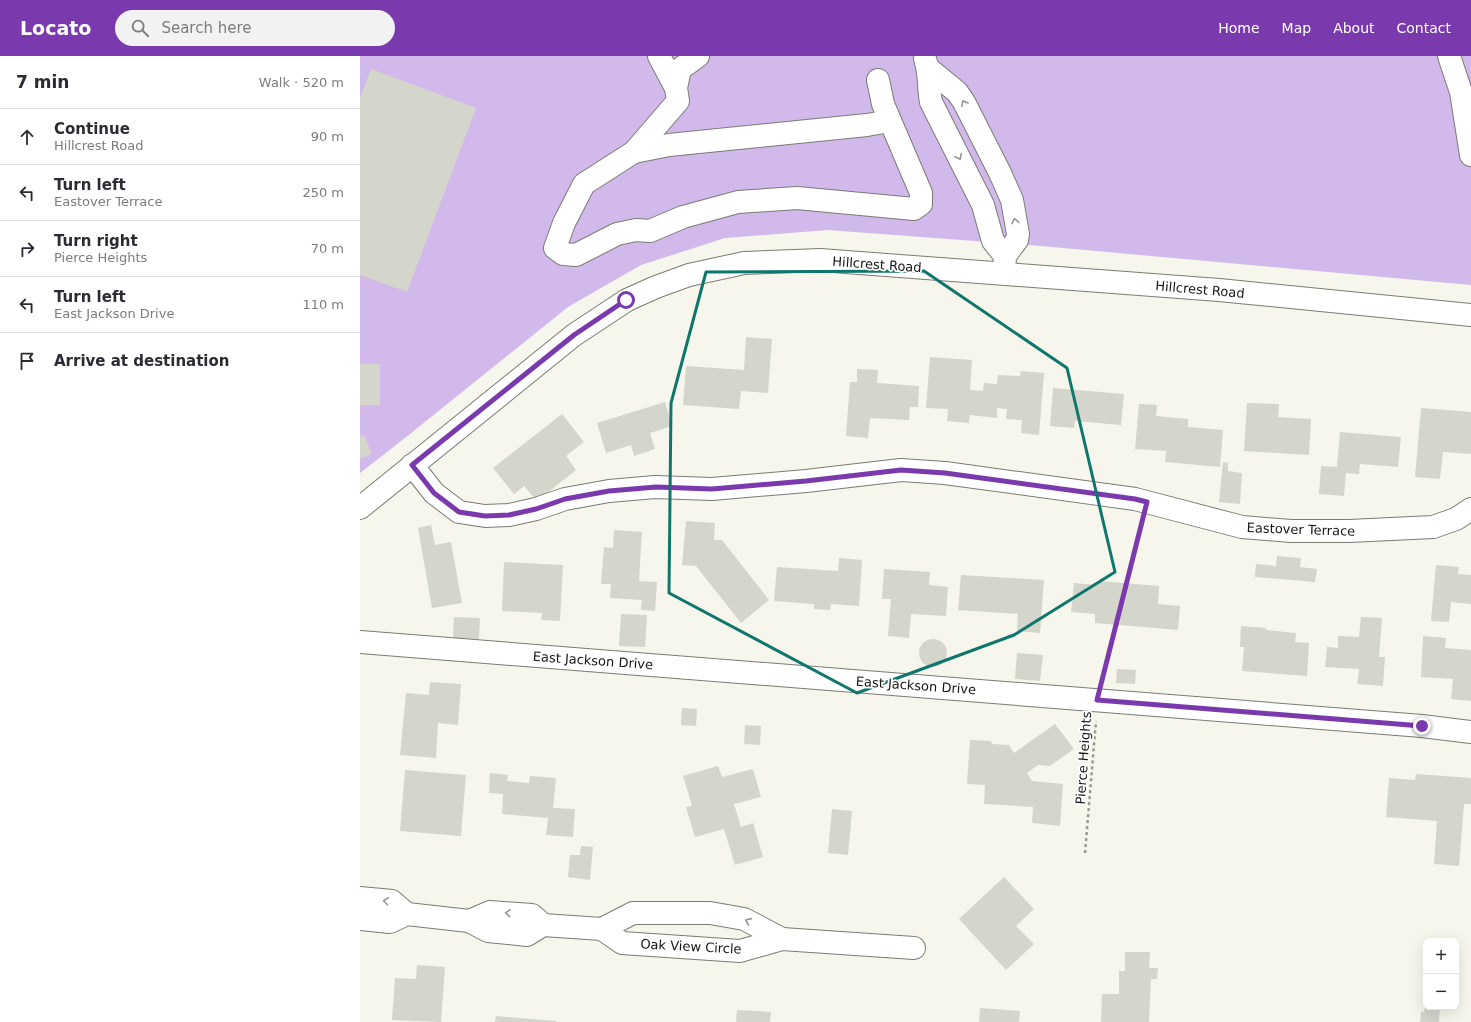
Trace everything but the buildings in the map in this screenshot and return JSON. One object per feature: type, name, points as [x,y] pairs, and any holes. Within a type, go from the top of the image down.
[{"type":"street","points":[[659,56],[676,88],[678,100],[634,152],[584,184],[564,223],[555,248],[563,254],[576,255],[618,234],[636,230],[650,231],[683,217],[738,202],[797,198],[914,209],[921,204],[921,193],[883,104],[878,80]]},
{"type":"street","points":[[676,88],[680,70],[698,56]]},
{"type":"street","points":[[1449,56],[1461,92],[1471,155]]},
{"type":"street","points":[[926,63],[957,92],[1000,173],[1012,200],[1018,234],[1017,240],[1004,265]]},
{"type":"street","points":[[926,63],[928,89],[931,102],[983,205],[993,241],[1004,265]]},
{"type":"street","points":[[634,152],[669,146],[867,125],[890,121]]},
{"type":"street","name":"Hillcrest Road","points":[[360,508],[574,335],[626,300],[689,275],[744,263],[780,260],[820,260],[1004,265],[1219,290],[1471,315]]},
{"type":"street","name":"Eastover Terrace","points":[[412,465],[434,493],[459,512],[485,516],[509,515],[536,509],[565,499],[609,491],[656,487],[712,489],[806,481],[901,470],[953,474],[1135,499],[1242,527],[1291,531],[1349,531],[1433,527],[1456,519],[1471,509]]},
{"type":"street","name":"East Jackson Drive","points":[[360,642],[1414,725],[1471,732]]},
{"type":"street","points":[[360,898],[392,901],[407,914],[390,922],[360,919]]},
{"type":"street","name":"Oak View Circle","points":[[407,914],[469,922],[490,912],[532,915],[543,925],[602,929],[622,942],[740,951],[782,939],[914,948]]},
{"type":"street","name":"Oak View Circle","points":[[602,929],[633,913],[710,913],[744,919],[782,939]]},
{"type":"path","name":"Pierce Heights","points":[[1085,853],[1097,700],[1147,502]]},
{"type":"highlighted area","points":[[924,271],[1067,368],[1115,572],[1014,635],[857,693],[669,593],[671,403],[706,272]]},
{"type":"shaded area","points":[[360,56],[1471,56],[1471,285],[1041,246],[828,230],[725,238],[641,265],[568,307],[360,473]]},
{"type":"route","points":[[626,300],[574,335],[412,465],[434,493],[459,512],[485,516],[509,515],[536,509],[565,499],[609,491],[656,487],[712,489],[806,481],[901,470],[945,473],[1135,499],[1147,502],[1097,700],[1422,726]]}]
